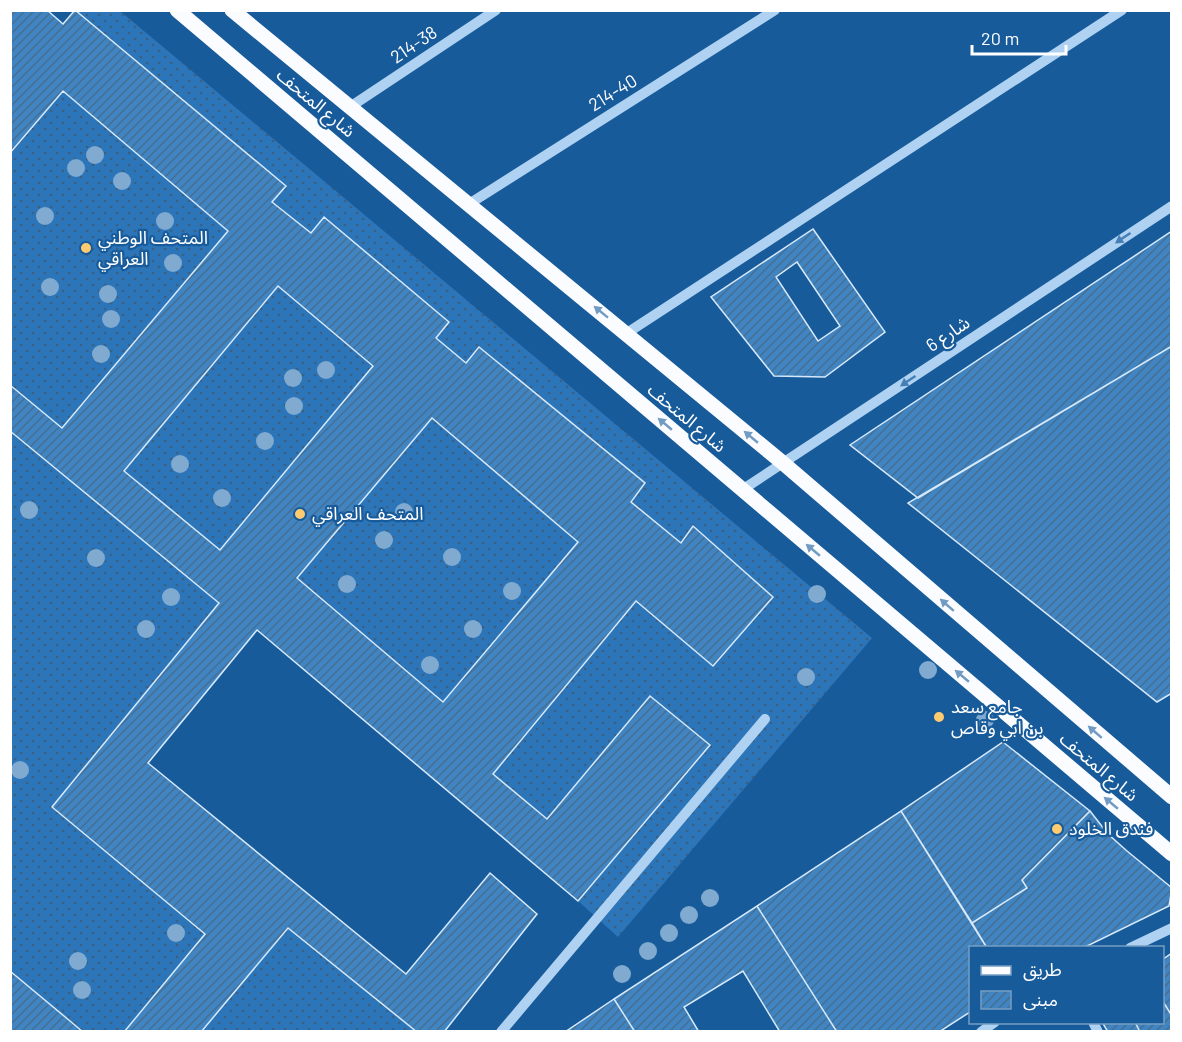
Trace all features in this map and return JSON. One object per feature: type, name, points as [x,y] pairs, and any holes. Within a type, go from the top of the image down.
[{"type":"main road","name":"شارع المتحف","points":[[177,10],[1172,854]]},
{"type":"main road","name":"شارع المتحف","points":[[232,10],[783,463],[1172,797]]},
{"type":"street","name":"214-38","points":[[350,107],[496,10]]},
{"type":"street","name":"214-40","points":[[469,204],[775,10]]},
{"type":"street","points":[[627,333],[1122,10]]},
{"type":"street","name":"شارع 6","points":[[742,490],[1172,206]]},
{"type":"street","points":[[501,1032],[765,719]]},
{"type":"street","points":[[1134,946],[1172,928]]},
{"type":"shaded area","points":[[75,11],[120,11],[872,638],[618,937],[578,901],[709,745],[650,696],[547,819],[493,774],[636,601],[713,666],[773,597],[693,526],[681,543],[631,502],[645,483],[466,363],[436,338],[324,218],[311,233],[272,202],[285,187]]},
{"type":"shaded area","points":[[63,91],[228,231],[62,428],[11,385],[11,153]]},
{"type":"shaded area","points":[[278,286],[373,366],[220,550],[124,471]]},
{"type":"shaded area","points":[[432,418],[578,542],[443,702],[297,578]]},
{"type":"shaded area","points":[[10,431],[219,603],[52,807],[205,934],[124,1031],[83,1031],[11,972]]},
{"type":"shaded area","points":[[288,928],[417,1031],[201,1032]]},
{"type":"building","name":"المتحف العراقي","points":[[10,10],[47,10],[63,24],[75,10],[286,186],[272,202],[311,233],[324,217],[449,322],[436,338],[466,363],[479,347],[645,483],[631,502],[681,543],[693,526],[773,597],[713,666],[636,601],[493,774],[547,819],[650,696],[710,745],[578,901],[257,630],[148,763],[406,974],[490,873],[537,914],[444,1032],[417,1032],[288,928],[201,1032],[124,1032],[205,934],[52,807],[219,603],[10,431],[10,385],[62,428],[228,231],[63,91],[10,153]],"holes":[[[278,286],[373,366],[220,550],[124,471]],[[432,418],[578,542],[443,702],[297,578]]]},
{"type":"building","points":[[813,229],[885,332],[825,377],[774,376],[711,297]],"holes":[[[797,262],[840,326],[818,341],[776,277]]]},
{"type":"building","points":[[1172,231],[1172,346],[918,498],[850,445]]},
{"type":"building","points":[[1172,346],[1172,693],[1157,702],[908,503]]},
{"type":"building","points":[[1003,742],[1090,811],[1022,880],[1027,888],[972,923],[901,811]]},
{"type":"building","points":[[901,811],[986,946],[969,946],[969,1013],[939,1032],[837,1032],[757,906]]},
{"type":"building","points":[[1090,811],[1108,834],[1172,888],[1169,906],[1087,946],[986,946],[972,923],[1027,888],[1022,880]]},
{"type":"building","points":[[757,906],[837,1032],[780,1032],[743,971],[684,1007],[699,1032],[635,1032],[614,999]]},
{"type":"building","points":[[1172,953],[1172,1016],[1164,1003],[1164,959]]},
{"type":"building","points":[[10,971],[70,1021],[83,1032],[10,1032]]},
{"type":"building","points":[[614,999],[635,1032],[565,1032]]},
{"type":"building","points":[[1164,1003],[1172,1016],[1172,1032],[1140,1032],[1136,1024],[1164,1024]]},
{"type":"building","points":[[1103,1024],[1136,1024],[1140,1032],[1108,1032]]},
{"type":"place","name":"المتحف الوطني العراقي","points":[[86,248]]},
{"type":"place","name":"المتحف العراقي","points":[[300,514]]},
{"type":"place","name":"جامع سعد بن ابي وقاص","points":[[939,717]]},
{"type":"place","name":"فندق الخلود","points":[[1057,829]]}]
